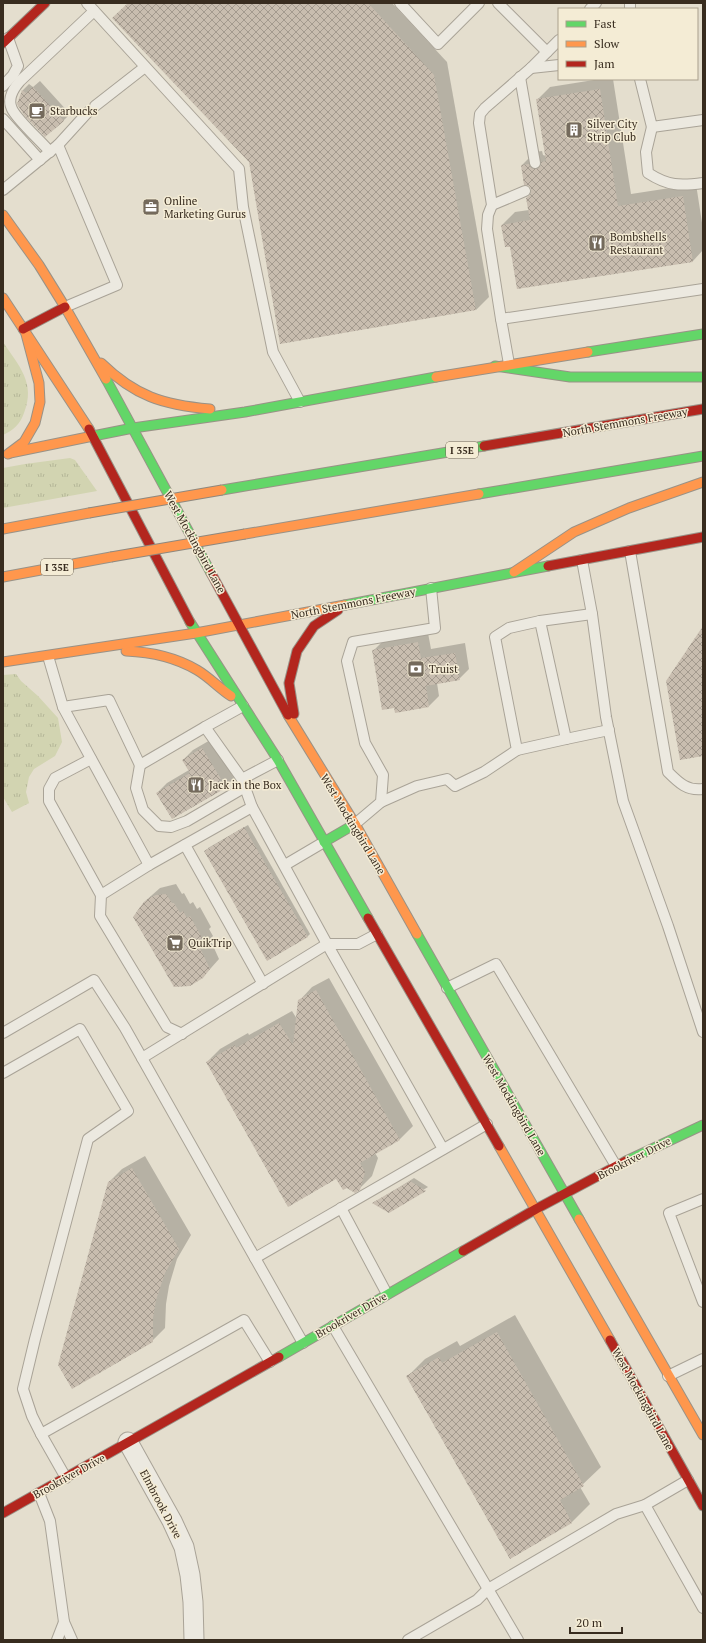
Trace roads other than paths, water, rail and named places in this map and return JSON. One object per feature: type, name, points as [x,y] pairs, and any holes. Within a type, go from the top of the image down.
[{"type":"main road","points":[[5,41],[45,3]]},
{"type":"main road","name":"West Mockingbird Lane","points":[[3,215],[40,265],[65,307],[86,347],[133,428],[296,731],[355,824],[564,1194],[703,1435]]},
{"type":"main road","name":"West Mockingbird Lane","points":[[3,298],[93,436],[196,633],[278,760],[536,1209],[703,1506]]},
{"type":"main road","points":[[5,454],[24,442],[34,423],[40,402],[39,383],[24,332],[65,307]]},
{"type":"main road","points":[[5,454],[133,428],[245,412],[495,366],[703,334]]},
{"type":"main road","points":[[86,347],[104,366],[121,380],[143,394],[175,405],[245,412]]},
{"type":"main road","points":[[495,366],[570,377],[703,377]]},
{"type":"main road","name":"North Stemmons Freeway","points":[[3,529],[222,490],[703,409]]},
{"type":"main road","name":"I 35E","points":[[3,577],[244,534],[703,456]]},
{"type":"main road","points":[[514,572],[574,532],[629,508],[703,482]]},
{"type":"main road","name":"North Stemmons Freeway","points":[[3,662],[196,633],[703,537]]},
{"type":"main road","points":[[296,731],[289,683],[297,651],[314,626],[346,604]]},
{"type":"main road","points":[[81,650],[163,655],[197,670],[242,704]]},
{"type":"main road","points":[[324,842],[355,824]]},
{"type":"main road","name":"Brookriver Drive","points":[[3,1513],[536,1209],[616,1166],[703,1125]]},
{"type":"street","name":"Elmbrook Drive","points":[[128,1442],[172,1521],[184,1547],[190,1575],[193,1602],[194,1640]]},
{"type":"lane","points":[[87,3],[239,169],[243,207],[273,352],[300,402]]},
{"type":"lane","points":[[400,3],[438,44],[480,3]]},
{"type":"lane","points":[[498,3],[547,52]]},
{"type":"lane","points":[[65,307],[117,285],[54,148],[12,109],[10,99],[13,89],[20,81],[94,11]]},
{"type":"lane","points":[[3,86],[14,75],[18,66],[5,41]]},
{"type":"lane","points":[[509,364],[500,319],[486,228],[488,215],[492,204],[479,123],[480,114],[531,68],[558,41]]},
{"type":"lane","points":[[531,68],[558,65]]},
{"type":"lane","points":[[3,190],[54,148],[92,109],[146,68]]},
{"type":"lane","points":[[520,77],[535,163]]},
{"type":"lane","points":[[640,80],[652,127],[646,152],[648,173],[660,180],[683,186],[703,183]]},
{"type":"lane","points":[[3,119],[40,160]]},
{"type":"lane","points":[[652,127],[703,120]]},
{"type":"lane","points":[[492,204],[525,191]]},
{"type":"lane","points":[[500,319],[703,289]]},
{"type":"lane","points":[[630,551],[668,772],[681,785],[694,790],[703,789]]},
{"type":"lane","points":[[582,560],[592,614],[609,730],[623,801],[668,926],[703,1032]]},
{"type":"lane","points":[[381,802],[383,775],[364,743],[347,661],[353,642],[435,628],[431,588]]},
{"type":"lane","points":[[517,750],[495,637],[508,628],[540,621],[592,614]]},
{"type":"lane","points":[[540,621],[566,740]]},
{"type":"lane","points":[[48,656],[63,707],[150,865]]},
{"type":"lane","points":[[63,707],[109,700],[140,765],[136,788],[143,810],[159,826],[171,827],[187,821],[278,760]]},
{"type":"lane","points":[[140,765],[242,704]]},
{"type":"lane","points":[[205,727],[244,783],[252,807],[443,1150]]},
{"type":"lane","points":[[355,824],[381,802],[417,786],[447,779],[455,786],[484,772],[517,750],[609,730]]},
{"type":"lane","points":[[92,759],[55,778],[49,789],[49,801],[102,895],[100,916],[167,1027],[182,1034]]},
{"type":"lane","points":[[102,895],[150,865],[252,807]]},
{"type":"lane","points":[[285,865],[324,842]]},
{"type":"lane","points":[[185,845],[263,984]]},
{"type":"lane","points":[[142,1058],[327,944],[358,944],[377,934]]},
{"type":"lane","points":[[448,988],[496,964],[616,1166]]},
{"type":"lane","points":[[3,1033],[94,980],[125,1028],[303,1343]]},
{"type":"lane","points":[[3,1073],[80,1028],[128,1111],[88,1139],[23,1389],[32,1416],[66,1478]]},
{"type":"lane","points":[[254,1258],[487,1124]]},
{"type":"lane","points":[[703,1199],[669,1213],[703,1302]]},
{"type":"lane","points":[[341,1208],[387,1294]]},
{"type":"lane","points":[[41,1434],[244,1320],[270,1362]]},
{"type":"lane","points":[[333,1326],[518,1640]]},
{"type":"lane","points":[[668,1376],[703,1359]]},
{"type":"lane","points":[[408,1640],[477,1600],[488,1589],[616,1514],[645,1505],[688,1480]]},
{"type":"lane","points":[[39,1493],[50,1521],[64,1622],[72,1640]]},
{"type":"lane","points":[[645,1505],[703,1608]]},
{"type":"lane","points":[[57,1640],[64,1622]]},
{"type":"place","name":"Starbucks","points":[[37,111]]},
{"type":"place","name":"Silver City Strip Club","points":[[574,130]]},
{"type":"place","name":"Online Marketing Gurus","points":[[151,207]]},
{"type":"place","name":"Bombshells Restaurant","points":[[597,243]]},
{"type":"place","name":"Truist","points":[[416,669]]},
{"type":"place","name":"Jack in the Box","points":[[196,785]]},
{"type":"place","name":"QuikTrip","points":[[175,943]]}]
